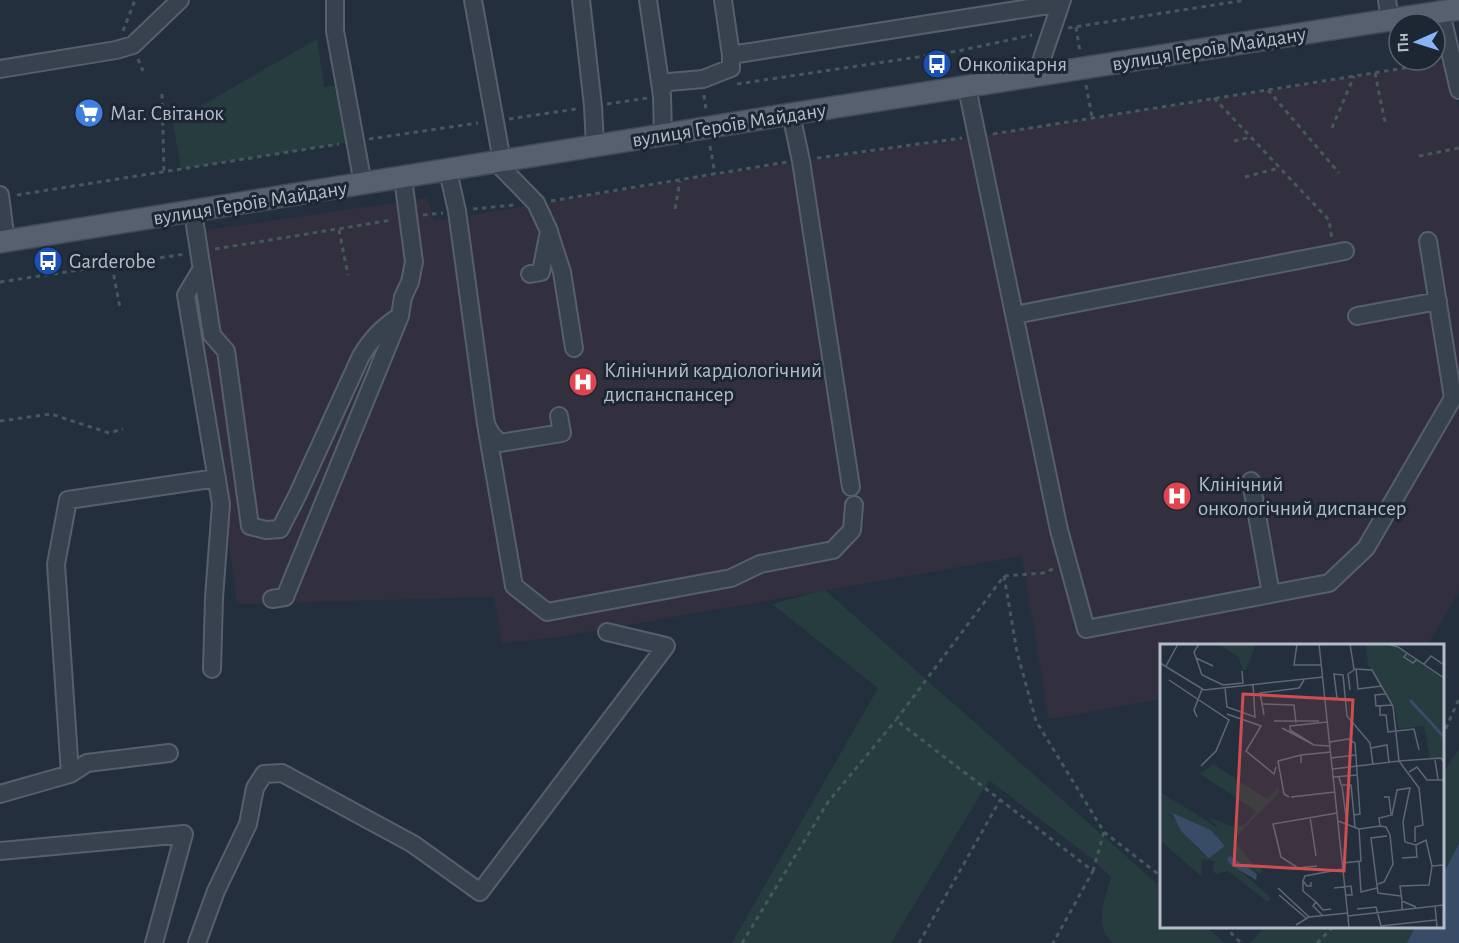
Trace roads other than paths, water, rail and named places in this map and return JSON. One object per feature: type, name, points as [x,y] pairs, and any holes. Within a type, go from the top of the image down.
[{"type":"main road","name":"вулиця Героїв Майдану","points":[[3,242],[792,114],[967,88],[1388,10],[1450,11]]},
{"type":"lane","points":[[0,69],[116,50],[133,45],[180,0]]},
{"type":"lane","points":[[335,0],[335,31],[363,184]]},
{"type":"lane","points":[[473,0],[495,121],[499,162],[536,203],[549,231],[562,272],[574,348]]},
{"type":"lane","points":[[581,0],[593,106],[595,146]]},
{"type":"lane","points":[[648,0],[661,92],[663,136]]},
{"type":"lane","points":[[661,92],[669,82],[703,79],[731,68],[723,0]]},
{"type":"lane","points":[[731,55],[1061,2],[1036,76]]},
{"type":"lane","points":[[1450,11],[1452,60],[1459,90]]},
{"type":"lane","points":[[967,88],[1059,530],[1086,629],[1329,583],[1366,549],[1453,399],[1428,240]]},
{"type":"lane","points":[[792,114],[851,487]]},
{"type":"lane","points":[[448,171],[457,211],[486,424],[514,586],[547,612],[731,578],[760,564],[833,550],[852,530],[854,505]]},
{"type":"lane","points":[[272,599],[285,597],[400,316],[403,297],[410,282],[414,262],[403,178]]},
{"type":"lane","points":[[0,196],[3,242]]},
{"type":"lane","points":[[193,212],[212,335],[226,351],[250,526],[257,529],[280,529],[361,356],[370,341],[383,327],[400,316]]},
{"type":"lane","points":[[530,274],[541,272],[549,231]]},
{"type":"lane","points":[[1015,315],[1340,252]]},
{"type":"lane","points":[[201,270],[186,295],[220,504],[212,669]]},
{"type":"lane","points":[[1357,316],[1438,302]]},
{"type":"lane","points":[[486,424],[491,435],[500,443],[562,433],[559,416]]},
{"type":"lane","points":[[70,774],[56,564],[68,500],[217,478]]},
{"type":"lane","points":[[1251,481],[1271,594]]},
{"type":"lane","points":[[197,943],[216,891],[248,824],[255,788],[264,774],[282,773],[413,844],[480,892],[666,646],[607,632]]},
{"type":"lane","points":[[0,794],[70,774],[87,763],[169,753]]},
{"type":"lane","points":[[0,851],[184,834],[154,943]]},
{"type":"water","points":[[1459,844],[1459,943],[1407,943],[1414,928],[1444,928],[1444,872]]},
{"type":"place","name":"Онколікарня","points":[[937,64]]},
{"type":"place","name":"Маг. Світанок","points":[[89,113]]},
{"type":"place","name":"Garderobe","points":[[48,261]]},
{"type":"place","name":"Клінічний кардіологічний диспанспансер","points":[[583,382]]},
{"type":"place","name":"Клінічний онкологічний диспансер","points":[[1177,496]]}]
